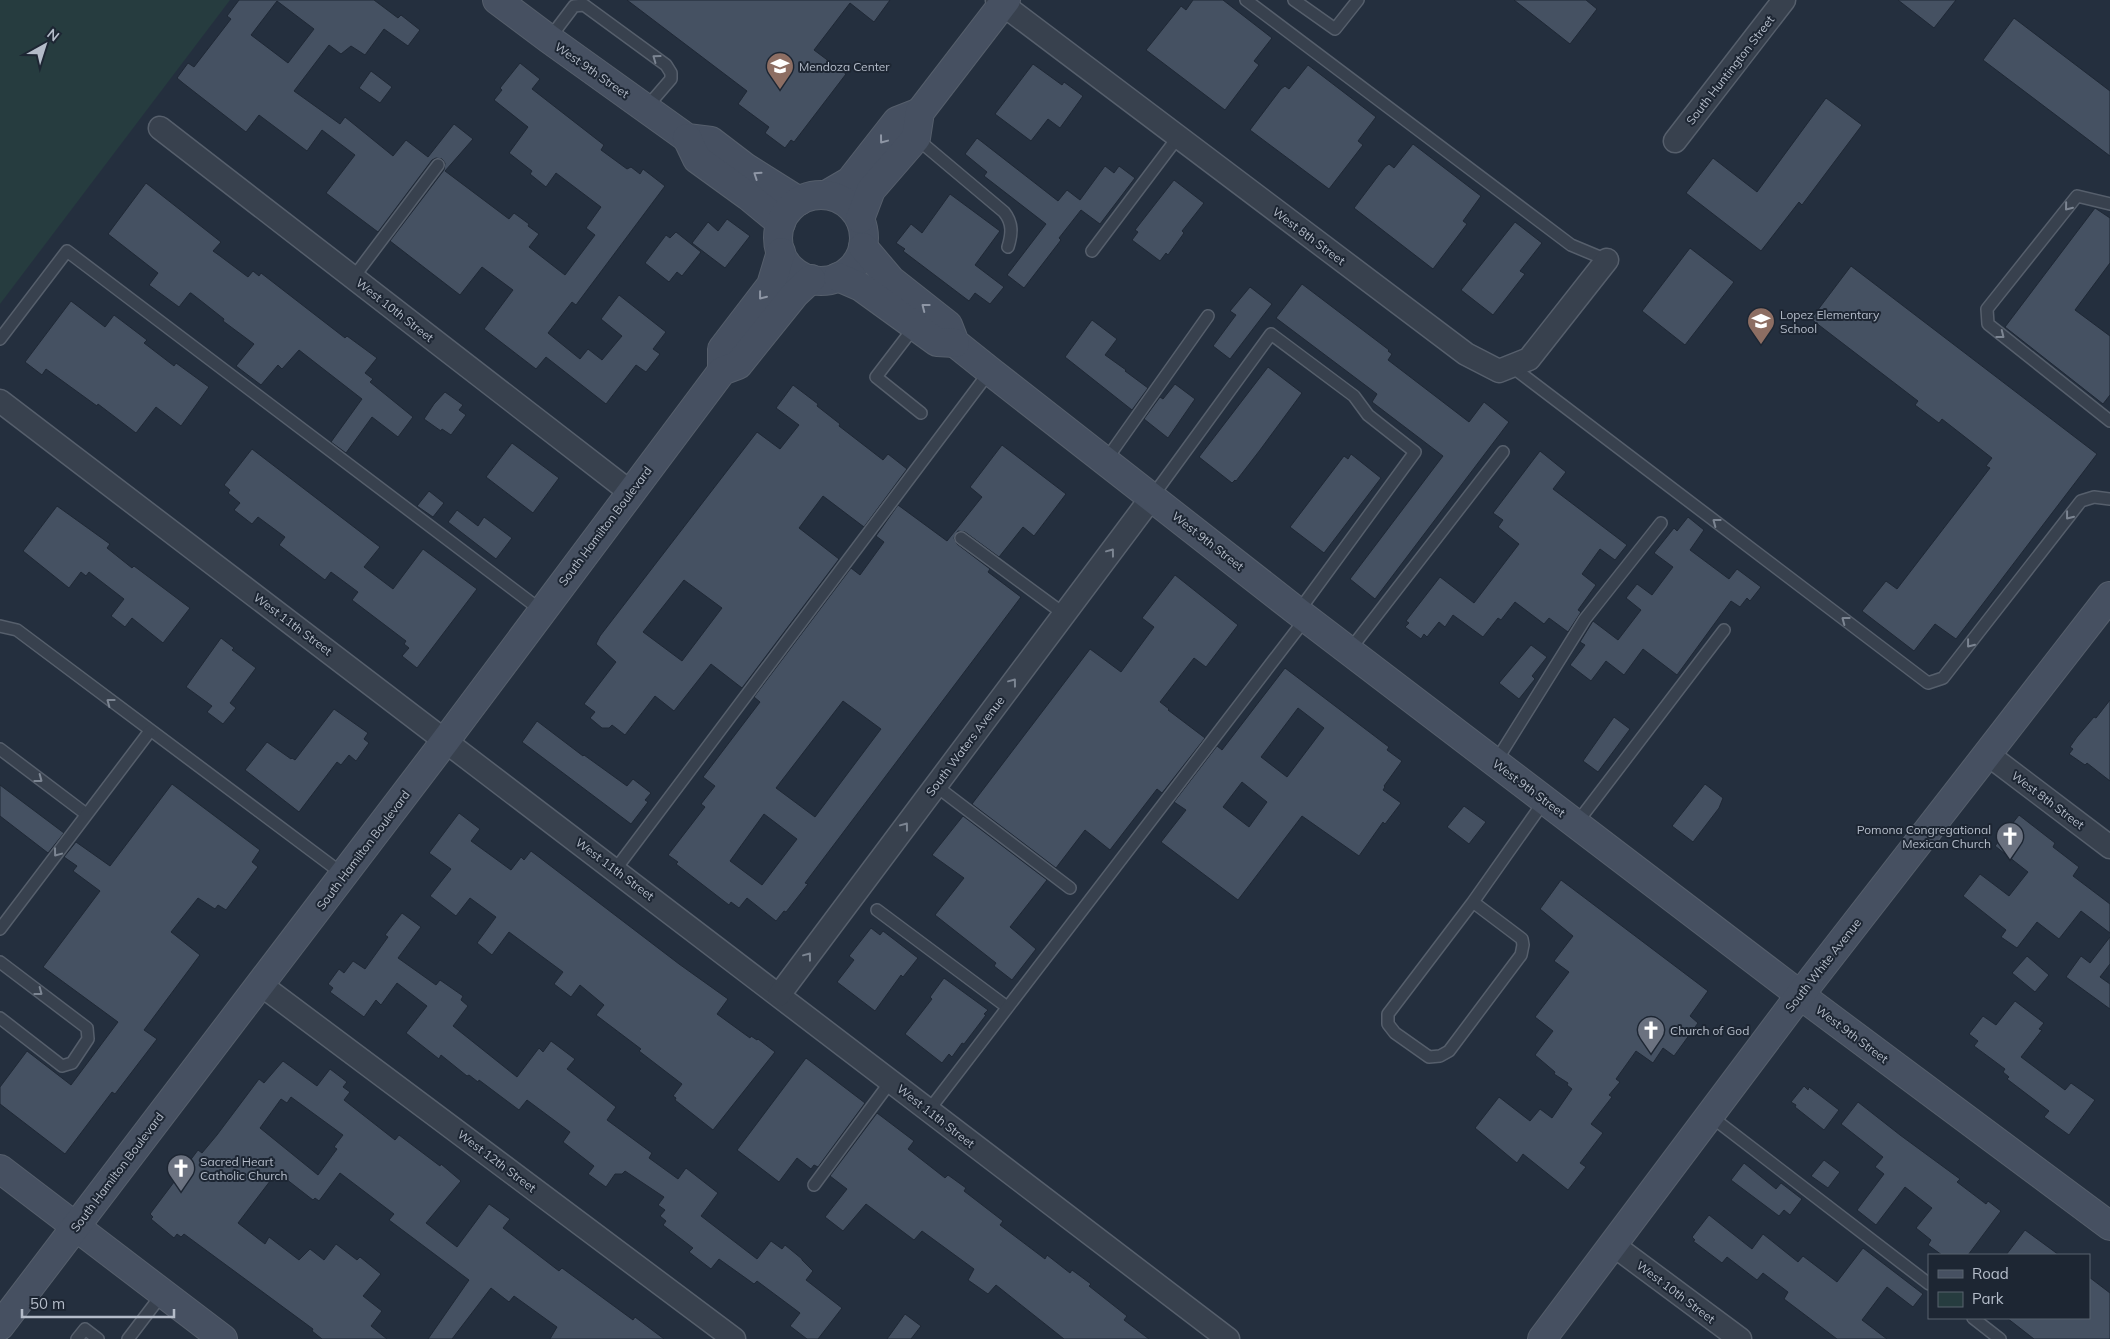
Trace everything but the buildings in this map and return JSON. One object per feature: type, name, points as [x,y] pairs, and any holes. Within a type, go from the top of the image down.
[{"type":"street","name":"West 9th Street","points":[[497,0],[687,138],[697,159],[781,223]]},
{"type":"street","name":"South Huntington Street","points":[[1675,141],[1784,0]]},
{"type":"street","points":[[860,219],[871,190],[918,125],[1002,1]]},
{"type":"street","name":"West 8th Street","points":[[1002,1],[1178,137],[1466,354],[1499,371],[1511,366]]},
{"type":"street","points":[[826,195],[850,181],[897,121],[918,125]]},
{"type":"street","name":"West 10th Street","points":[[160,128],[630,492]]},
{"type":"street","name":"West 9th Street","points":[[687,138],[711,141],[745,167],[799,201]]},
{"type":"street","points":[[826,195],[840,199],[852,208],[860,219],[864,233],[864,247],[858,260],[850,270],[838,277],[824,280],[811,279],[798,273],[788,264],[781,252],[778,238],[781,223],[788,211],[799,201],[812,196],[826,195]]},
{"type":"street","name":"West 9th Street","points":[[864,247],[891,280],[948,325],[955,343],[990,371],[1495,763],[1800,995],[2110,1226]]},
{"type":"street","points":[[722,372],[722,349],[771,285],[781,252]]},
{"type":"street","points":[[1511,366],[1529,358],[1607,260]]},
{"type":"street","name":"West 9th Street","points":[[838,277],[861,287],[937,342],[955,343]]},
{"type":"street","name":"South Hamilton Boulevard","points":[[0,1326],[344,875],[722,372],[738,365],[795,294],[811,279]]},
{"type":"street","name":"West 11th Street","points":[[0,401],[1228,1339]]},
{"type":"street","name":"South Waters Avenue","points":[[779,995],[1152,497]]},
{"type":"street","name":"South White Avenue","points":[[1542,1339],[1800,995],[1986,753],[2110,596]]},
{"type":"street","name":"West 8th Street","points":[[1986,753],[2110,848]]},
{"type":"street","name":"West 12th Street","points":[[260,984],[734,1339]]},
{"type":"street","points":[[0,1169],[163,1293],[213,1336]]},
{"type":"street","name":"West 10th Street","points":[[1612,1244],[1740,1339]]},
{"type":"lane","points":[[1246,0],[1571,245],[1607,260]]},
{"type":"lane","points":[[1294,0],[1336,30],[1358,0]]},
{"type":"lane","points":[[549,39],[574,6],[584,5],[669,69],[671,79],[646,108]]},
{"type":"lane","points":[[918,125],[1004,212],[1010,222],[1011,238],[1008,247]]},
{"type":"lane","points":[[1092,251],[1178,137]]},
{"type":"lane","points":[[353,278],[438,165]]},
{"type":"lane","points":[[2110,204],[2077,196],[1987,309],[1988,324],[2110,421]]},
{"type":"lane","points":[[0,339],[67,252],[542,611]]},
{"type":"lane","points":[[1106,460],[1208,316]]},
{"type":"lane","points":[[916,325],[876,377],[921,413]]},
{"type":"lane","points":[[928,1110],[1302,615],[1415,452],[1368,415],[1354,396],[1271,334],[1152,497]]},
{"type":"lane","points":[[1511,366],[1928,683],[1943,678],[2081,501],[2094,497],[2110,498]]},
{"type":"lane","points":[[615,870],[990,371]]},
{"type":"lane","points":[[1350,651],[1503,452]]},
{"type":"lane","points":[[1495,763],[1585,620],[1661,524]]},
{"type":"lane","points":[[961,538],[1064,614]]},
{"type":"lane","points":[[0,626],[17,630],[344,875]]},
{"type":"lane","points":[[1576,824],[1724,630]]},
{"type":"lane","points":[[0,930],[150,731]]},
{"type":"lane","points":[[0,749],[86,814]]},
{"type":"lane","points":[[936,786],[1070,888]]},
{"type":"lane","points":[[1473,902],[1522,939],[1521,955],[1449,1051],[1440,1056],[1429,1057],[1396,1033],[1388,1024],[1388,1014],[1473,902],[1545,800]]},
{"type":"lane","points":[[877,910],[1007,1007]]},
{"type":"lane","points":[[0,962],[87,1028],[88,1039],[72,1062],[62,1066],[0,1018]]},
{"type":"lane","points":[[814,1184],[891,1081]]},
{"type":"lane","points":[[1709,1116],[1928,1283]]},
{"type":"lane","points":[[128,1339],[163,1293]]},
{"type":"lane","points":[[1974,1319],[2000,1339]]},
{"type":"lane","points":[[77,1339],[85,1329],[98,1339]]},
{"type":"green space","points":[[0,0],[230,0],[0,304]]},
{"type":"place","name":"Mendoza Center","points":[[780,90]]},
{"type":"place","name":"Lopez Elementary School","points":[[1761,345]]},
{"type":"place","name":"Pomona Congregational Mexican Church","points":[[2010,860]]},
{"type":"place","name":"Church of God","points":[[1651,1054]]},
{"type":"place","name":"Sacred Heart Catholic Church","points":[[181,1192]]}]
